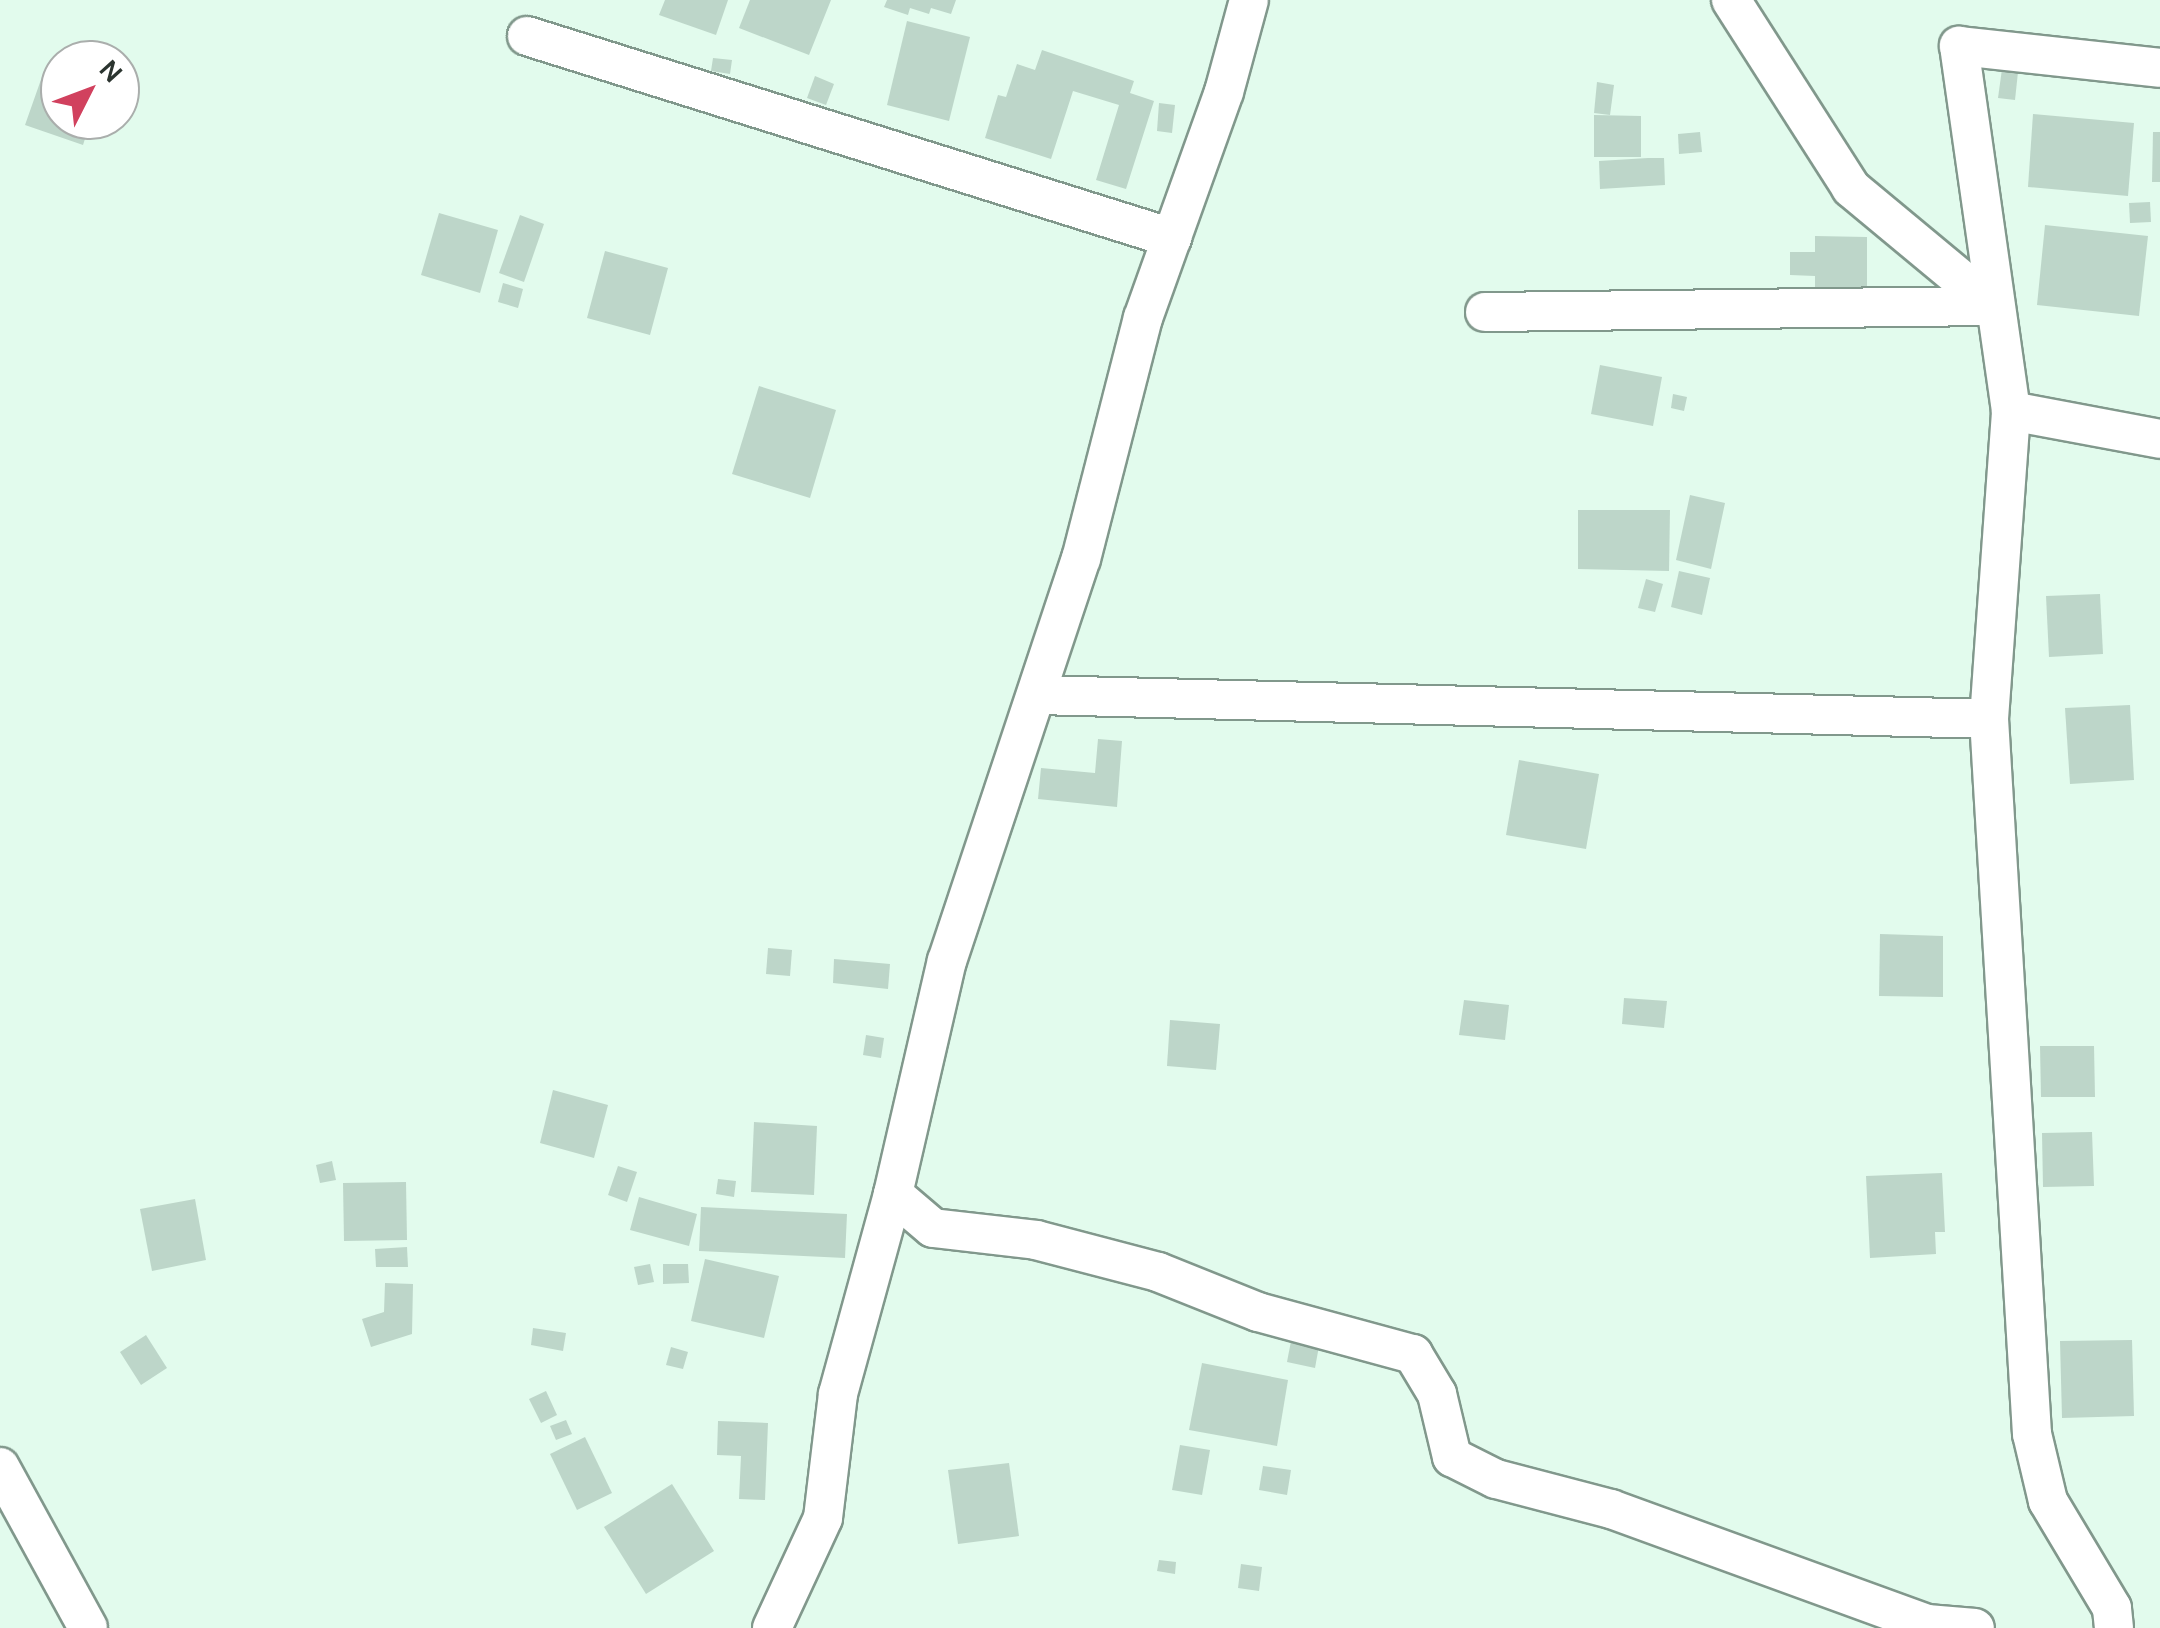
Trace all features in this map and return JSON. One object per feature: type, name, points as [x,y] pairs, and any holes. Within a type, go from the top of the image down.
[{"type":"street","points":[[772,1628],[823,1518],[838,1394],[893,1194],[947,961],[1082,558],[1143,318],[1224,92],[1249,0]]},
{"type":"street","points":[[1731,0],[1851,188],[1993,306]]},
{"type":"street","points":[[527,36],[1172,238]]},
{"type":"street","points":[[2114,1628],[2112,1608],[2048,1501],[2032,1434],[1989,719],[2010,410],[1960,46],[2160,68]]},
{"type":"street","points":[[1485,312],[1993,306]]},
{"type":"street","points":[[2010,410],[2160,439]]},
{"type":"street","points":[[1037,695],[1989,719]]},
{"type":"street","points":[[893,1194],[933,1228],[1036,1240],[1158,1272],[1258,1312],[1413,1354],[1437,1394],[1452,1457],[1496,1479],[1610,1510],[1927,1624],[1974,1628]]},
{"type":"street","points":[[0,1468],[88,1628]]},
{"type":"building","points":[[665,0],[728,0],[716,35],[659,15]]},
{"type":"building","points":[[750,0],[831,0],[809,55],[739,28]]},
{"type":"building","points":[[887,0],[956,0],[951,14],[931,8],[929,14],[910,8],[908,15],[884,7]]},
{"type":"building","points":[[907,21],[970,37],[949,121],[887,105]]},
{"type":"building","points":[[1042,50],[1134,81],[1130,93],[1154,101],[1126,189],[1096,180],[1119,105],[1073,91],[1051,159],[985,138],[998,95],[1006,97],[1017,64],[1035,70]]},
{"type":"building","points":[[713,58],[732,60],[730,74],[711,71]]},
{"type":"building","points":[[2002,69],[2018,72],[2015,100],[1998,98]]},
{"type":"building","points":[[815,76],[834,84],[826,105],[807,98]]},
{"type":"building","points":[[40,82],[40,130],[25,125]]},
{"type":"building","points":[[1597,82],[1614,85],[1610,115],[1594,113]]},
{"type":"building","points":[[1159,103],[1175,105],[1172,133],[1157,131]]},
{"type":"building","points":[[2033,114],[2134,123],[2128,196],[2028,187]]},
{"type":"building","points":[[1594,115],[1641,116],[1641,157],[1594,157]]},
{"type":"building","points":[[1700,132],[1702,152],[1679,154],[1678,134]]},
{"type":"building","points":[[2153,132],[2160,132],[2160,182],[2152,182]]},
{"type":"building","points":[[1664,158],[1665,185],[1600,189],[1599,161]]},
{"type":"building","points":[[2150,202],[2151,222],[2130,223],[2129,203]]},
{"type":"building","points":[[439,213],[498,230],[480,293],[421,275]]},
{"type":"building","points":[[520,215],[544,224],[524,282],[499,273]]},
{"type":"building","points":[[2045,225],[2148,236],[2139,316],[2037,305]]},
{"type":"building","points":[[1815,236],[1867,237],[1867,288],[1815,287],[1815,276],[1790,275],[1790,252],[1815,252]]},
{"type":"building","points":[[605,251],[668,268],[650,335],[587,318]]},
{"type":"building","points":[[503,283],[523,289],[518,308],[498,302]]},
{"type":"building","points":[[1600,365],[1662,377],[1653,426],[1591,414]]},
{"type":"building","points":[[759,386],[836,410],[810,498],[732,474]]},
{"type":"building","points":[[1673,394],[1687,397],[1684,411],[1671,408]]},
{"type":"building","points":[[1690,495],[1725,503],[1711,569],[1676,560]]},
{"type":"building","points":[[1578,510],[1670,510],[1669,571],[1578,569]]},
{"type":"building","points":[[1679,571],[1710,578],[1702,615],[1671,607]]},
{"type":"building","points":[[1646,579],[1663,584],[1655,612],[1638,608]]},
{"type":"building","points":[[2100,594],[2103,654],[2049,657],[2046,596]]},
{"type":"building","points":[[2130,705],[2134,780],[2070,784],[2065,708]]},
{"type":"building","points":[[1098,739],[1122,741],[1117,807],[1038,799],[1041,768],[1095,773]]},
{"type":"building","points":[[1519,760],[1599,774],[1586,849],[1506,835]]},
{"type":"building","points":[[1880,934],[1943,936],[1943,997],[1879,996]]},
{"type":"building","points":[[768,948],[792,950],[790,976],[766,974]]},
{"type":"building","points":[[834,959],[890,964],[888,989],[833,983]]},
{"type":"building","points":[[1624,998],[1667,1001],[1664,1028],[1622,1024]]},
{"type":"building","points":[[1464,1000],[1509,1005],[1505,1040],[1459,1035]]},
{"type":"building","points":[[1170,1020],[1220,1024],[1216,1070],[1167,1066]]},
{"type":"building","points":[[866,1035],[884,1038],[881,1058],[863,1055]]},
{"type":"building","points":[[2040,1046],[2094,1046],[2095,1097],[2041,1097]]},
{"type":"building","points":[[553,1090],[608,1105],[594,1158],[540,1143]]},
{"type":"building","points":[[754,1122],[817,1126],[814,1195],[751,1192]]},
{"type":"building","points":[[2092,1132],[2094,1186],[2043,1187],[2042,1133]]},
{"type":"building","points":[[332,1161],[336,1180],[320,1183],[316,1165]]},
{"type":"building","points":[[618,1166],[637,1172],[627,1202],[608,1195]]},
{"type":"building","points":[[1942,1173],[1945,1232],[1935,1232],[1936,1254],[1870,1258],[1866,1176]]},
{"type":"building","points":[[718,1179],[736,1181],[734,1197],[716,1194]]},
{"type":"building","points":[[406,1182],[407,1240],[344,1241],[343,1183]]},
{"type":"building","points":[[639,1197],[697,1214],[689,1246],[630,1230]]},
{"type":"building","points":[[195,1199],[206,1260],[152,1271],[140,1209]]},
{"type":"building","points":[[701,1207],[847,1214],[845,1258],[699,1251]]},
{"type":"building","points":[[407,1247],[408,1267],[376,1267],[375,1249]]},
{"type":"building","points":[[705,1259],[779,1276],[764,1338],[691,1321]]},
{"type":"building","points":[[650,1264],[654,1282],[638,1285],[634,1267]]},
{"type":"building","points":[[663,1264],[688,1264],[689,1283],[663,1284]]},
{"type":"building","points":[[385,1283],[413,1284],[412,1334],[371,1347],[362,1319],[384,1312]]},
{"type":"building","points":[[533,1328],[566,1333],[563,1351],[531,1345]]},
{"type":"building","points":[[146,1335],[167,1368],[141,1385],[120,1352]]},
{"type":"building","points":[[2132,1340],[2134,1416],[2062,1418],[2060,1341]]},
{"type":"building","points":[[1291,1341],[1319,1346],[1315,1368],[1287,1362]]},
{"type":"building","points":[[671,1347],[688,1352],[683,1369],[666,1365]]},
{"type":"building","points":[[1202,1363],[1288,1380],[1277,1446],[1189,1430]]},
{"type":"building","points":[[546,1391],[557,1415],[541,1423],[529,1399]]},
{"type":"building","points":[[566,1420],[572,1434],[556,1440],[550,1426]]},
{"type":"building","points":[[718,1421],[768,1423],[765,1500],[739,1499],[741,1456],[717,1455]]},
{"type":"building","points":[[585,1437],[612,1493],[577,1510],[550,1454]]},
{"type":"building","points":[[1180,1445],[1210,1450],[1202,1495],[1172,1490]]},
{"type":"building","points":[[1009,1463],[1019,1536],[958,1544],[948,1470]]},
{"type":"building","points":[[1263,1466],[1291,1470],[1287,1495],[1259,1490]]},
{"type":"building","points":[[672,1484],[714,1551],[646,1594],[604,1527]]},
{"type":"building","points":[[1159,1560],[1176,1562],[1175,1574],[1157,1571]]},
{"type":"building","points":[[1241,1564],[1262,1567],[1259,1591],[1238,1588]]}]
